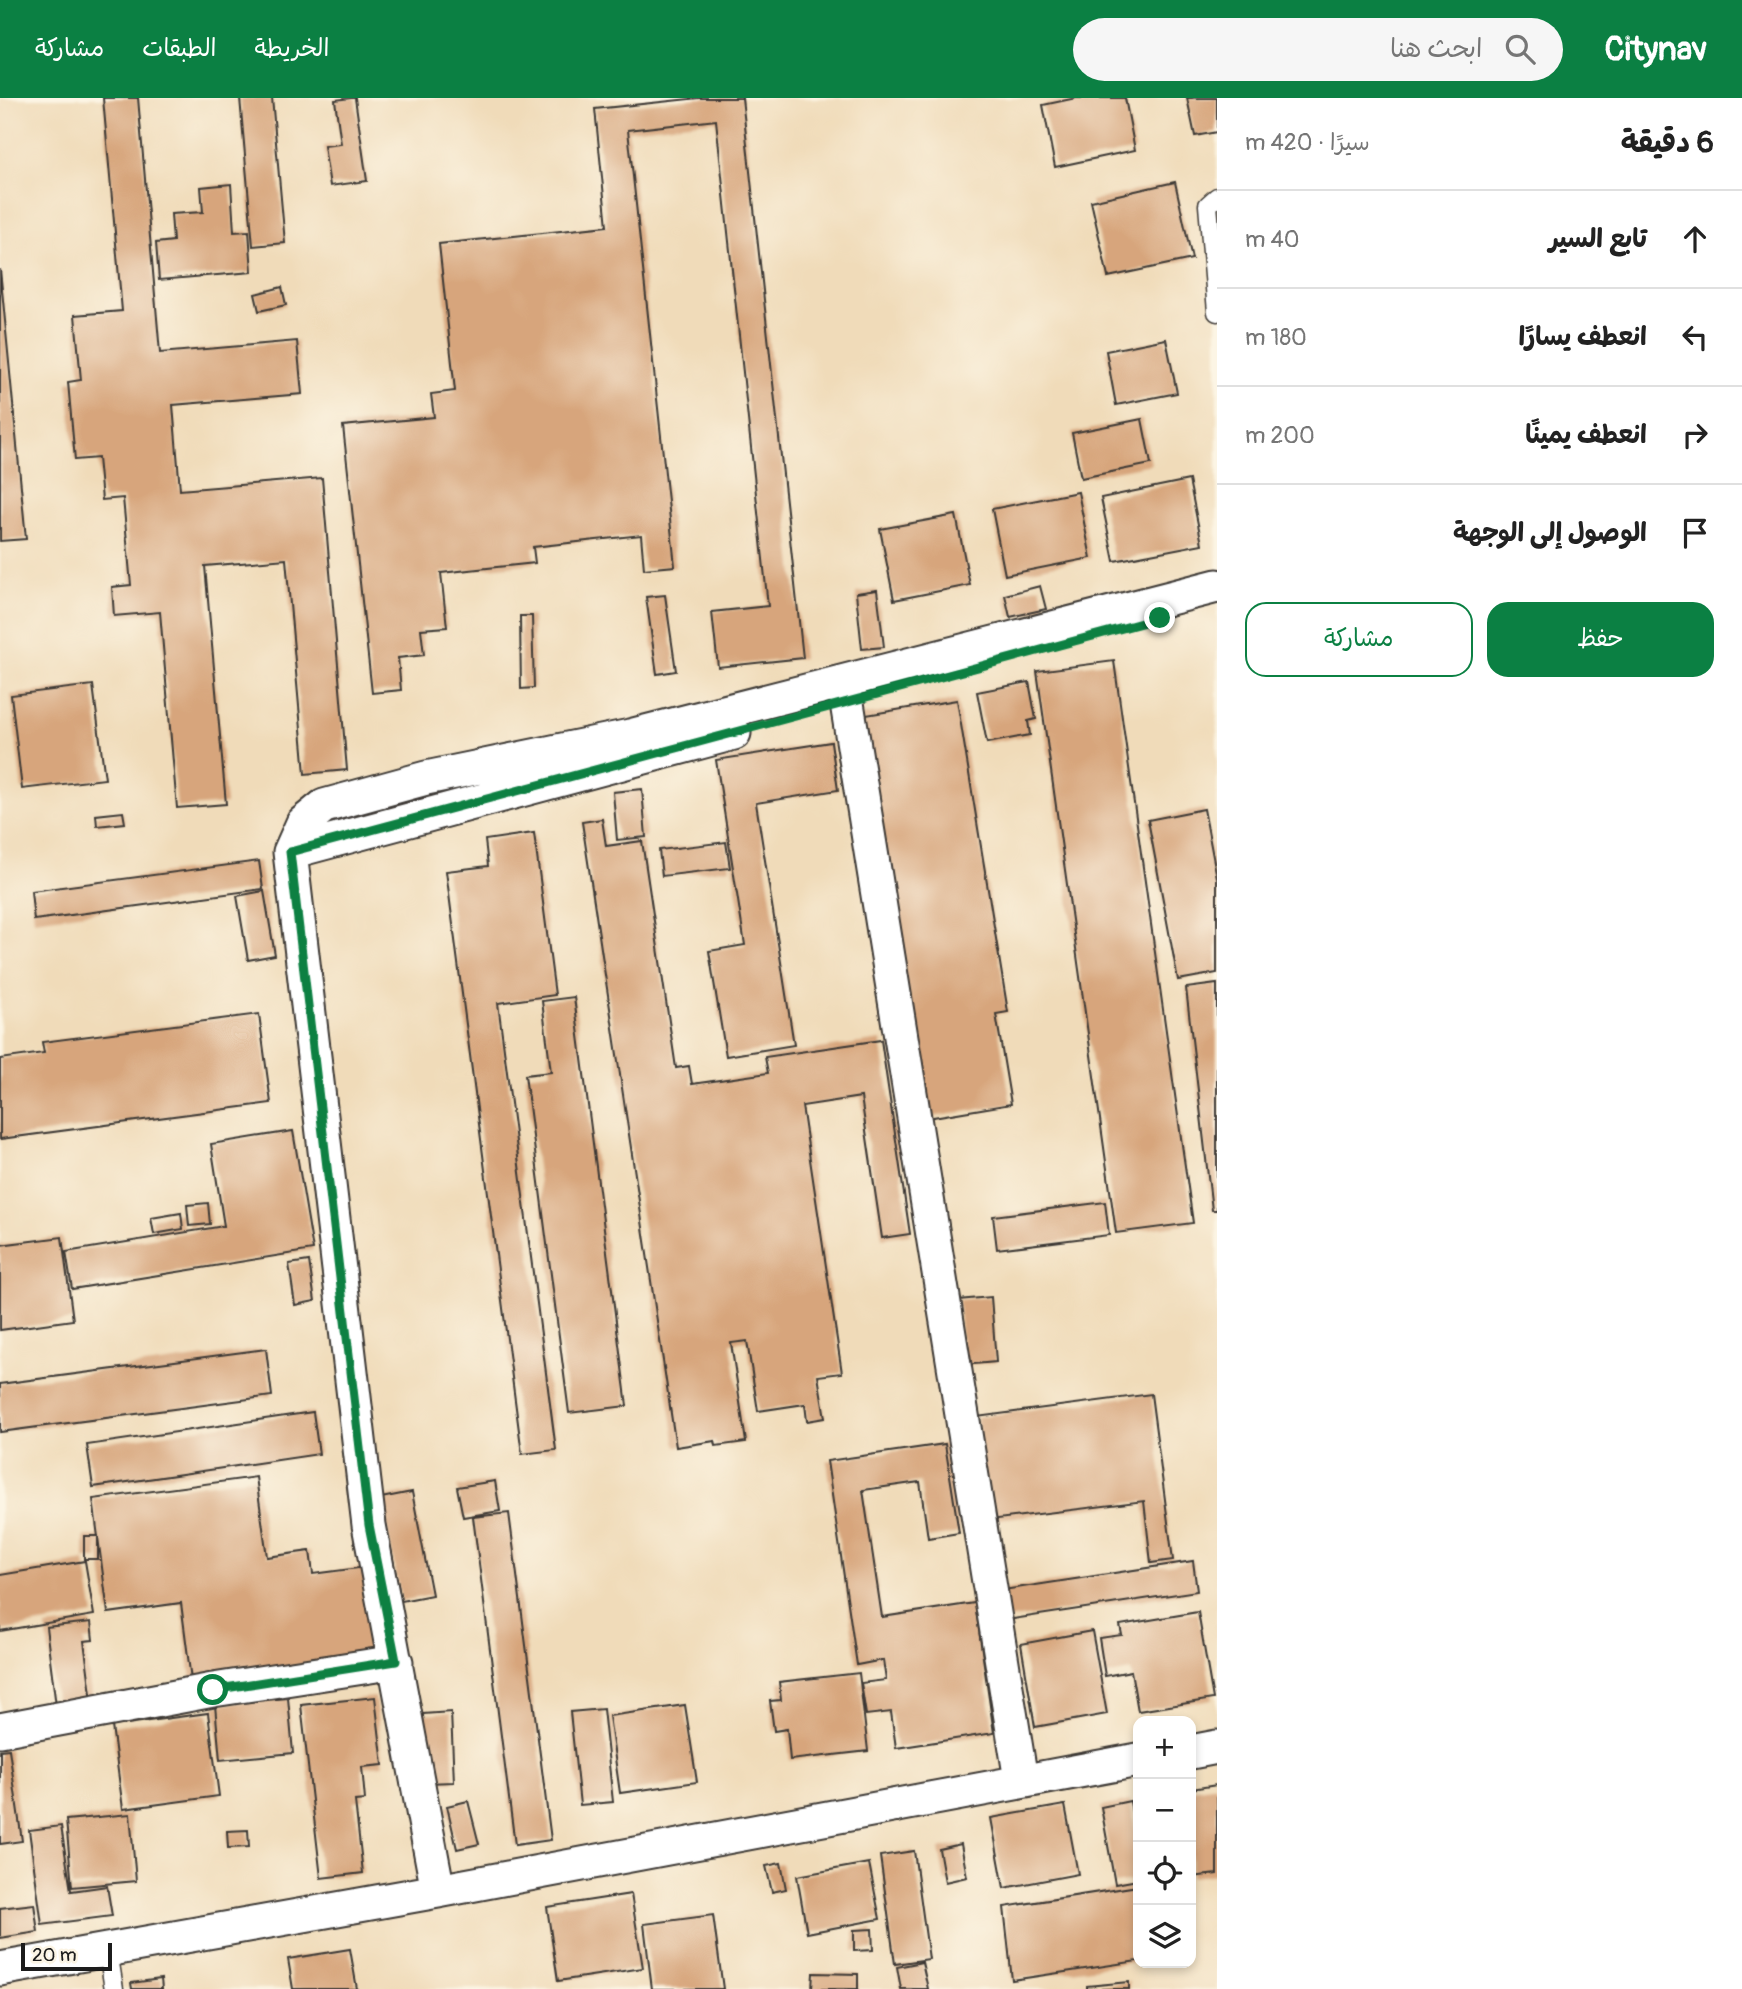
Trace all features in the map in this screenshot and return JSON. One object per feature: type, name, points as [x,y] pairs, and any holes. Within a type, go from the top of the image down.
[{"type":"street","points":[[438,1891],[368,1512],[290,852],[303,823],[324,806],[426,778],[631,736],[1217,586]]},
{"type":"street","points":[[290,852],[1217,605]]},
{"type":"street","points":[[847,702],[1021,1780]]},
{"type":"street","points":[[0,1730],[213,1690],[396,1661]]},
{"type":"street","points":[[1196,1751],[1217,1747]]},
{"type":"street","points":[[0,1969],[438,1891],[1133,1761]]},
{"type":"lane","points":[[1217,197],[1208,205],[1217,312]]},
{"type":"lane","points":[[108,1951],[114,1989]]},
{"type":"building","points":[[103,98],[138,98],[160,353],[297,341],[302,394],[173,405],[180,490],[322,478],[347,770],[305,774],[286,559],[205,566],[226,804],[177,808],[160,612],[114,616],[112,587],[131,585],[123,498],[102,500],[98,458],[75,460],[68,382],[81,380],[75,315],[122,311]]},
{"type":"building","points":[[240,98],[272,98],[285,243],[253,246]]},
{"type":"building","points":[[355,98],[367,181],[330,186],[324,146],[341,144],[335,100]]},
{"type":"building","points":[[699,98],[742,98],[803,658],[718,667],[712,612],[768,606],[716,120],[628,130],[675,566],[644,569],[641,535],[533,547],[535,563],[441,573],[447,627],[421,629],[424,655],[398,658],[401,690],[372,693],[343,426],[434,417],[431,394],[455,391],[439,244],[607,226],[595,109]]},
{"type":"building","points":[[1076,98],[1125,98],[1135,150],[1055,167],[1043,105]]},
{"type":"building","points":[[1187,98],[1217,98],[1217,132],[1195,136]]},
{"type":"building","points":[[1175,182],[1192,259],[1108,277],[1091,201]]},
{"type":"building","points":[[231,184],[234,232],[249,231],[252,272],[159,280],[156,243],[173,241],[171,214],[203,212],[201,187]]},
{"type":"building","points":[[0,269],[26,539],[0,541]]},
{"type":"building","points":[[282,287],[286,305],[259,311],[255,294]]},
{"type":"building","points":[[1166,339],[1177,393],[1116,405],[1106,351]]},
{"type":"building","points":[[1142,419],[1151,464],[1081,478],[1072,433]]},
{"type":"building","points":[[1189,480],[1202,544],[1114,561],[1101,498]]},
{"type":"building","points":[[1078,492],[1091,558],[1005,575],[992,509]]},
{"type":"building","points":[[956,515],[970,585],[894,600],[880,529]]},
{"type":"building","points":[[1040,586],[1046,609],[1010,617],[1005,595]]},
{"type":"building","points":[[877,590],[884,647],[862,649],[856,593]]},
{"type":"building","points":[[665,595],[676,671],[657,674],[646,597]]},
{"type":"building","points":[[520,616],[532,616],[534,688],[521,689]]},
{"type":"building","points":[[1114,661],[1193,1223],[1116,1233],[1037,671]]},
{"type":"building","points":[[1029,682],[1036,719],[1028,721],[1030,735],[987,743],[977,692]]},
{"type":"building","points":[[93,685],[105,779],[22,789],[11,695]]},
{"type":"building","points":[[957,700],[1008,1012],[996,1014],[1011,1104],[927,1118],[860,716]]},
{"type":"building","points":[[831,742],[838,790],[756,803],[794,1045],[726,1056],[709,951],[745,945],[716,760]]},
{"type":"building","points":[[642,789],[646,837],[617,840],[613,792]]},
{"type":"building","points":[[1204,809],[1217,878],[1217,973],[1178,980],[1148,820]]},
{"type":"building","points":[[123,812],[125,823],[97,826],[96,815]]},
{"type":"building","points":[[602,819],[606,846],[642,841],[676,1068],[689,1066],[692,1084],[768,1073],[765,1057],[881,1040],[910,1234],[882,1238],[861,1097],[802,1106],[842,1373],[818,1376],[825,1418],[807,1421],[805,1404],[758,1411],[747,1341],[731,1343],[746,1442],[716,1446],[715,1441],[676,1447],[582,822]]},
{"type":"building","points":[[534,833],[555,995],[498,1003],[556,1450],[522,1454],[446,871],[488,866],[485,840]]},
{"type":"building","points":[[726,842],[730,868],[662,876],[659,850]]},
{"type":"building","points":[[259,861],[263,889],[34,920],[31,891]]},
{"type":"building","points":[[264,891],[275,955],[248,960],[237,896]]},
{"type":"building","points":[[1217,984],[1217,1210],[1212,1210],[1186,988]]},
{"type":"building","points":[[574,997],[627,1406],[569,1413],[525,1075],[551,1072],[542,1001]]},
{"type":"building","points":[[259,1014],[271,1103],[0,1139],[0,1059],[44,1053],[42,1042]]},
{"type":"building","points":[[293,1131],[313,1250],[72,1289],[66,1252],[224,1226],[211,1144]]},
{"type":"building","points":[[1105,1202],[1109,1235],[997,1249],[993,1216]]},
{"type":"building","points":[[208,1203],[210,1224],[189,1226],[187,1205]]},
{"type":"building","points":[[181,1213],[183,1229],[154,1234],[151,1218]]},
{"type":"building","points":[[62,1237],[73,1320],[0,1330],[0,1245]]},
{"type":"building","points":[[309,1261],[315,1301],[295,1305],[289,1264]]},
{"type":"building","points":[[991,1297],[996,1362],[963,1365],[958,1300]]},
{"type":"building","points":[[266,1349],[272,1396],[0,1432],[0,1384]]},
{"type":"building","points":[[1151,1394],[1173,1560],[1151,1563],[1144,1501],[990,1520],[976,1417]]},
{"type":"building","points":[[313,1412],[319,1454],[93,1487],[87,1445]]},
{"type":"building","points":[[945,1444],[959,1533],[928,1538],[920,1482],[863,1490],[882,1617],[975,1603],[994,1733],[896,1748],[891,1712],[866,1715],[861,1683],[886,1680],[883,1660],[857,1665],[827,1461]]},
{"type":"building","points":[[256,1477],[267,1557],[310,1551],[313,1574],[366,1567],[377,1655],[191,1680],[181,1603],[108,1613],[93,1499]]},
{"type":"building","points":[[495,1481],[500,1511],[463,1517],[457,1487]]},
{"type":"building","points":[[412,1492],[432,1595],[401,1601],[381,1498]]},
{"type":"building","points":[[509,1513],[551,1840],[515,1845],[473,1517]]},
{"type":"building","points":[[84,1536],[98,1536],[98,1559],[84,1559]]},
{"type":"building","points":[[85,1561],[94,1615],[0,1631],[0,1575]]},
{"type":"building","points":[[1193,1561],[1197,1591],[1007,1620],[1003,1590]]},
{"type":"building","points":[[1198,1612],[1213,1699],[1138,1711],[1131,1671],[1105,1676],[1099,1638],[1122,1635],[1120,1625]]},
{"type":"building","points":[[91,1622],[93,1640],[84,1641],[93,1709],[57,1714],[46,1627]]},
{"type":"building","points":[[1092,1631],[1107,1714],[1035,1727],[1021,1644]]},
{"type":"building","points":[[859,1673],[868,1751],[790,1760],[787,1729],[774,1731],[770,1701],[781,1700],[779,1682]]},
{"type":"building","points":[[375,1697],[383,1765],[362,1767],[365,1800],[355,1801],[363,1873],[321,1878],[301,1705]]},
{"type":"building","points":[[288,1698],[293,1753],[220,1760],[215,1705]]},
{"type":"building","points":[[685,1705],[697,1782],[620,1793],[609,1716]]},
{"type":"building","points":[[603,1709],[613,1802],[580,1805],[570,1712]]},
{"type":"building","points":[[451,1712],[454,1782],[426,1783],[423,1714]]},
{"type":"building","points":[[208,1713],[219,1796],[123,1809],[112,1726]]},
{"type":"building","points":[[9,1749],[22,1841],[0,1844],[0,1750]]},
{"type":"building","points":[[1217,1785],[1217,1874],[1196,1876],[1196,1788]]},
{"type":"building","points":[[468,1801],[479,1844],[457,1849],[447,1806]]},
{"type":"building","points":[[1130,1801],[1133,1818],[1133,1881],[1115,1884],[1101,1807]]},
{"type":"building","points":[[1065,1805],[1078,1874],[1004,1888],[991,1818]]},
{"type":"building","points":[[130,1814],[136,1881],[72,1887],[66,1820]]},
{"type":"building","points":[[61,1826],[71,1891],[107,1886],[112,1916],[42,1925],[29,1830]]},
{"type":"building","points":[[248,1830],[249,1847],[228,1848],[227,1831]]},
{"type":"building","points":[[961,1844],[967,1877],[945,1882],[939,1849]]},
{"type":"building","points":[[914,1851],[929,1959],[895,1964],[880,1856]]},
{"type":"building","points":[[781,1863],[786,1889],[772,1892],[766,1866]]},
{"type":"building","points":[[869,1863],[880,1919],[807,1933],[797,1876]]},
{"type":"building","points":[[1133,1887],[1133,1962],[1012,1980],[1004,1907]]},
{"type":"building","points":[[631,1894],[643,1968],[558,1981],[547,1907]]},
{"type":"building","points":[[34,1904],[38,1932],[0,1938],[0,1908]]},
{"type":"building","points":[[713,1915],[723,1989],[652,1989],[644,1924]]},
{"type":"building","points":[[872,1929],[873,1950],[854,1951],[854,1930]]},
{"type":"building","points":[[350,1949],[357,1989],[293,1989],[288,1959]]},
{"type":"building","points":[[922,1962],[928,1989],[901,1989],[897,1967]]},
{"type":"building","points":[[813,1973],[858,1974],[858,1989],[812,1989]]},
{"type":"building","points":[[161,1979],[162,1989],[132,1989],[131,1983]]},
{"type":"building","points":[[1129,1982],[1129,1989],[1087,1989],[1087,1986]]},
{"type":"route","points":[[213,1690],[396,1661],[369,1525],[290,852],[1160,618]]}]
